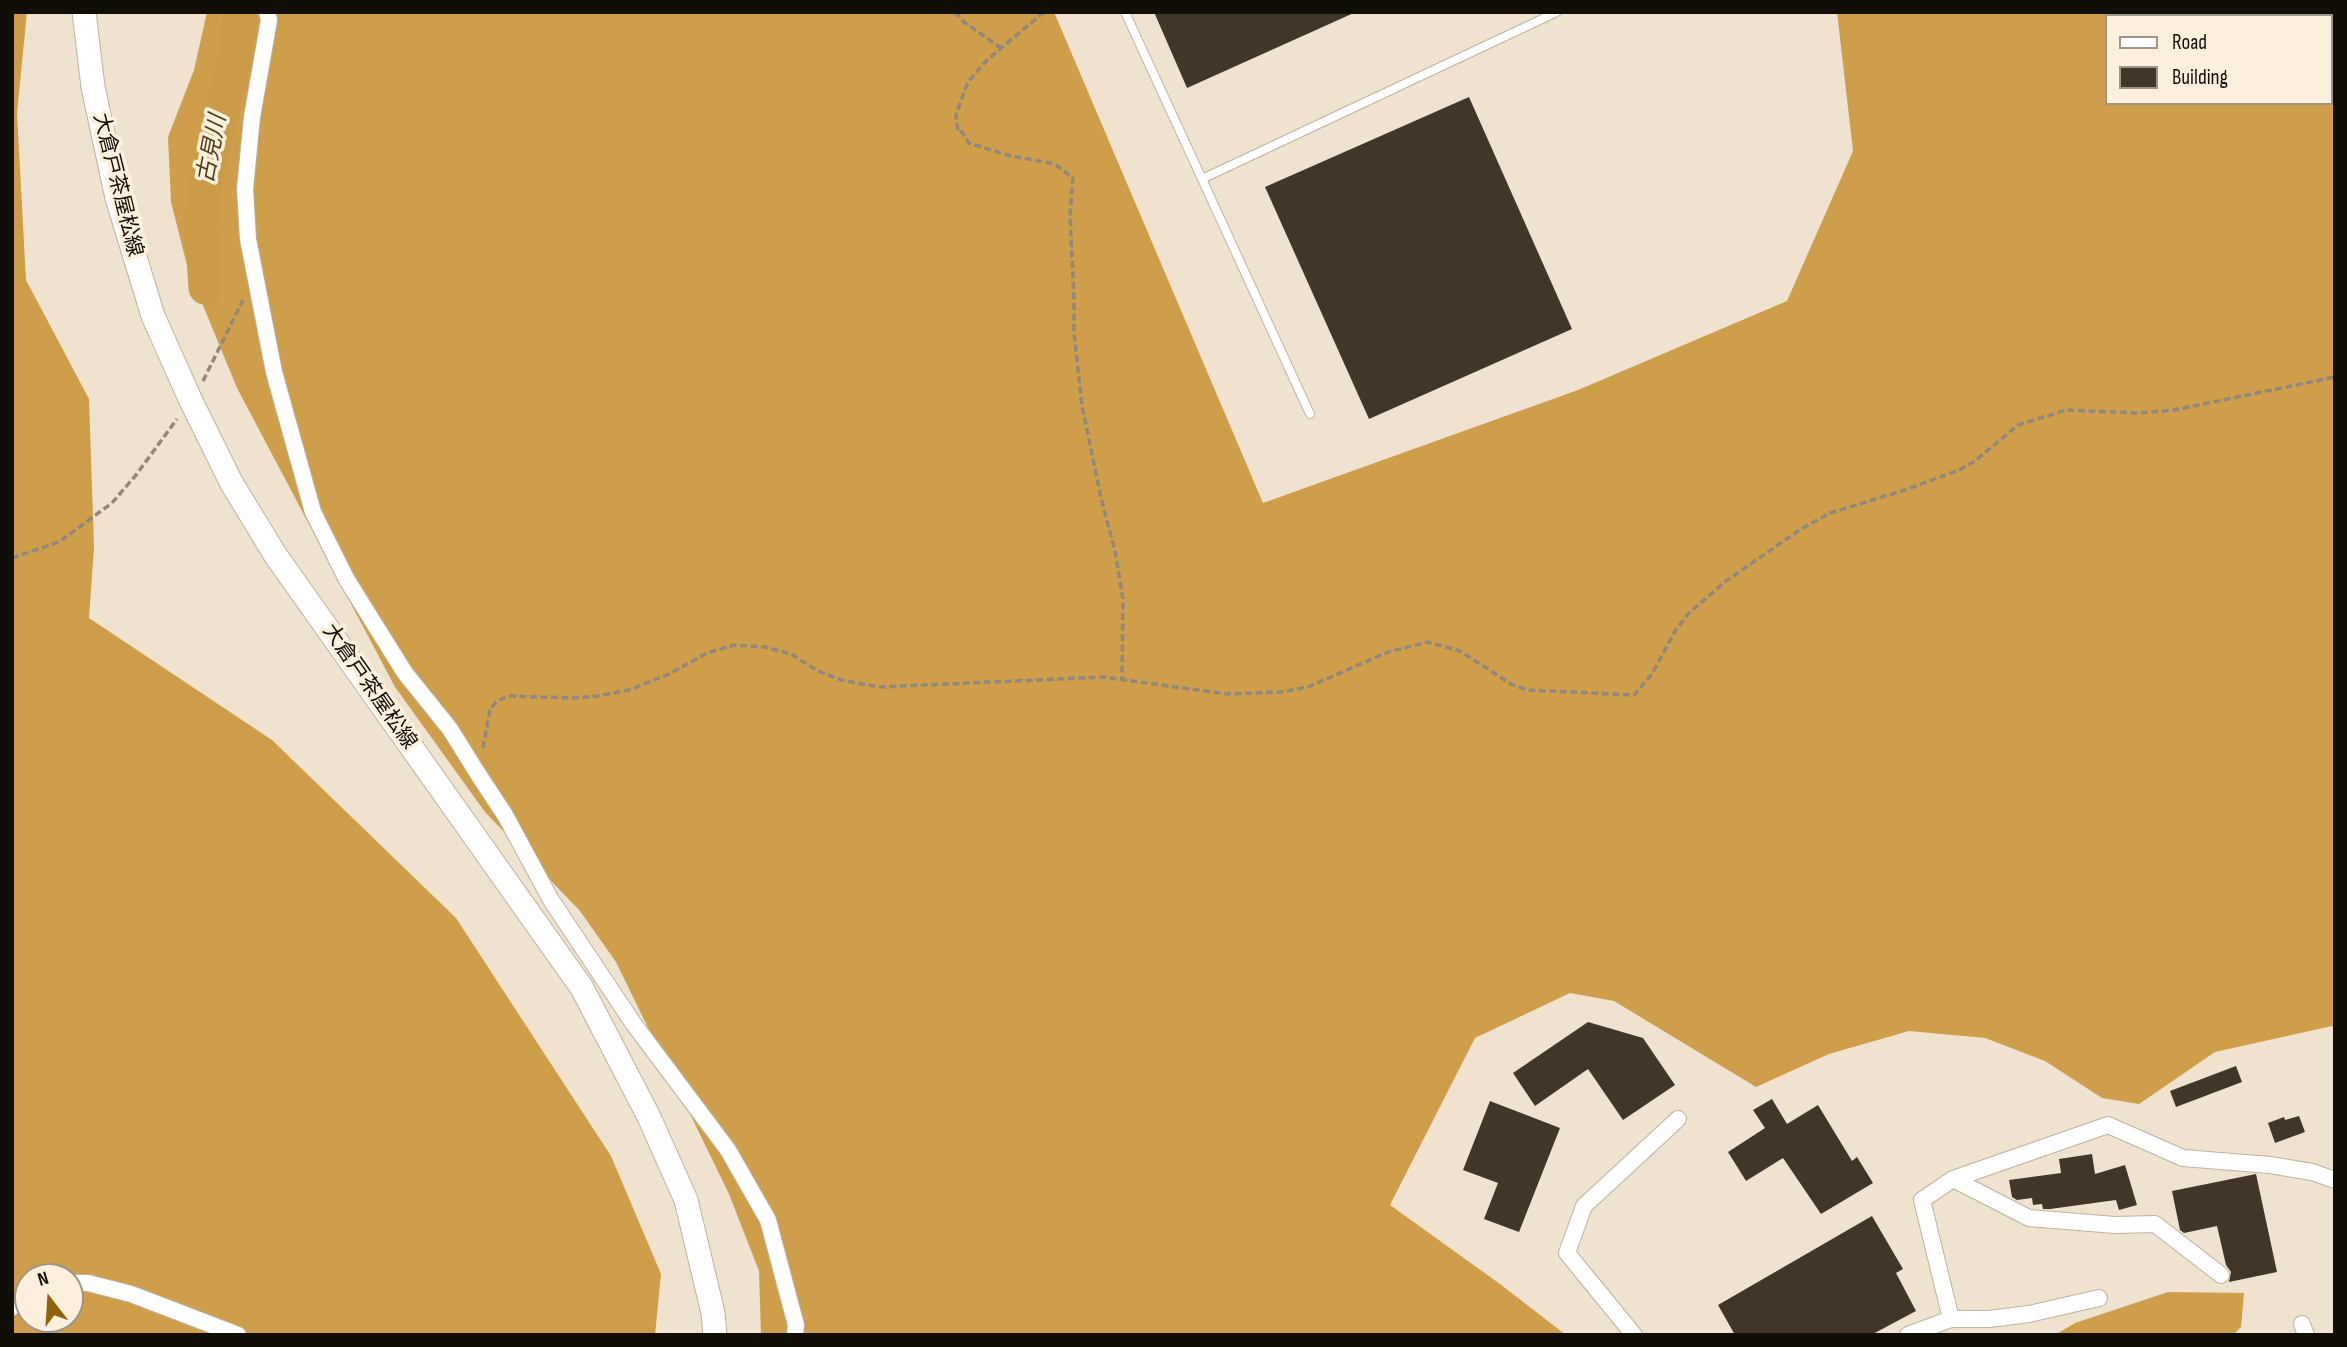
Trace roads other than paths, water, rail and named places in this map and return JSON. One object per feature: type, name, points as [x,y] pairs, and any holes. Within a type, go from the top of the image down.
[{"type":"street","name":"大倉戸茶屋松線","points":[[84,12],[93,87],[117,198],[153,316],[191,401],[232,484],[276,556],[582,988],[649,1117],[686,1200],[713,1313],[715,1335]]},
{"type":"street","points":[[267,12],[269,20],[252,117],[245,189],[248,239],[274,372],[313,512],[346,580],[405,673],[450,729],[505,816],[551,900],[634,1023],[735,1161],[768,1220],[796,1325],[795,1335]]},
{"type":"street","points":[[1634,1335],[1567,1253],[1584,1206],[1678,1119]]},
{"type":"street","points":[[1951,1319],[1922,1200],[1953,1180],[2108,1125],[2183,1158],[2270,1165],[2312,1172],[2335,1180]]},
{"type":"street","points":[[1953,1180],[2029,1218],[2115,1225],[2155,1224],[2221,1275]]},
{"type":"street","points":[[84,1283],[131,1294],[238,1335]]},
{"type":"street","points":[[1908,1335],[1951,1319],[1989,1319],[2029,1314],[2099,1298]]},
{"type":"lane","points":[[1125,12],[1310,414]]},
{"type":"lane","points":[[1202,179],[1557,12]]},
{"type":"waterway","name":"古見川","points":[[205,288],[201,228],[205,182],[233,67],[241,12]]}]
